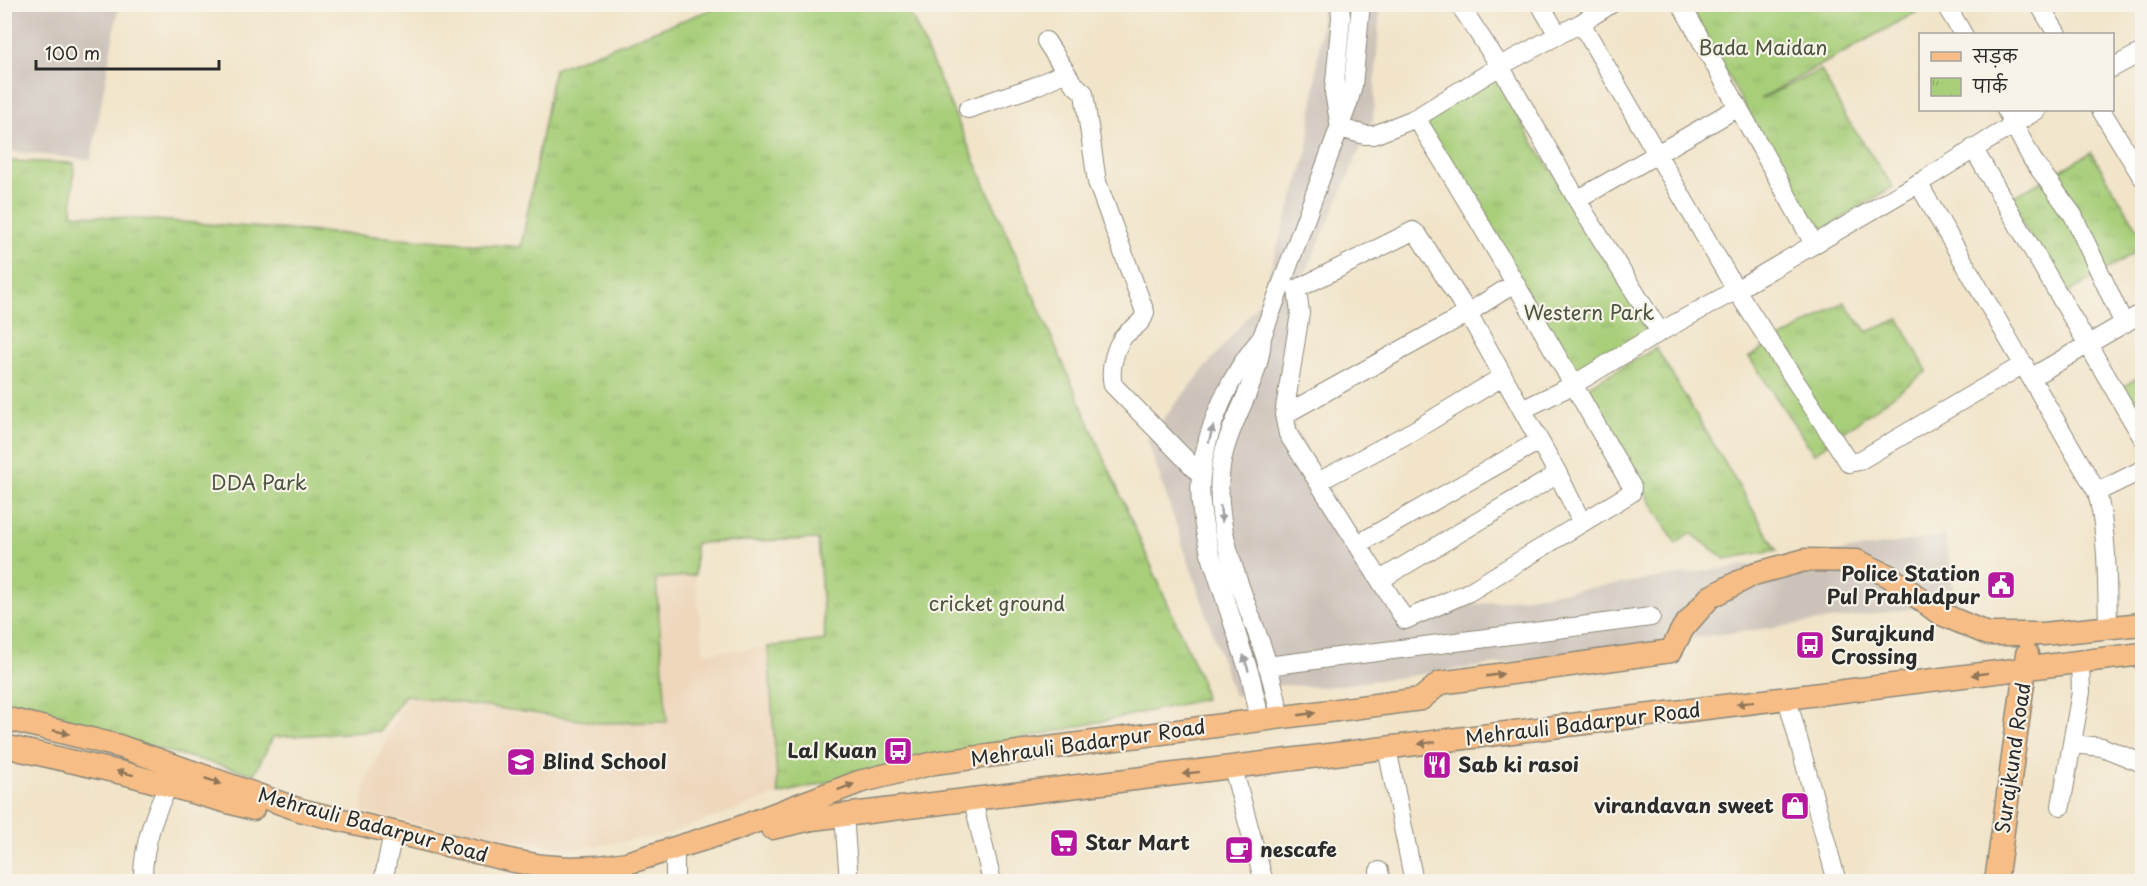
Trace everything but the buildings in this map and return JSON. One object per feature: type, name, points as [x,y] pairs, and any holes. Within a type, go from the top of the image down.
[{"type":"main road","name":"Mehrauli Badarpur Road","points":[[4,746],[116,771],[174,777],[523,873],[566,878],[604,878],[784,824],[859,782],[934,763],[1422,699],[1440,683],[1671,651],[1683,628],[1710,597],[1754,574],[1805,561],[1857,561],[1889,576],[1939,613],[1988,634],[2036,634],[2142,624]]},
{"type":"main road","name":"Surajkund Road","points":[[2011,882],[2036,634]]},
{"type":"main road","name":"Mehrauli Badarpur Road","points":[[392,838],[542,866],[598,867],[627,863],[736,829],[810,810],[844,815],[973,800],[2142,654]]},
{"type":"main road","name":"Surajkund Road","points":[[1996,882],[2032,668]]},
{"type":"main road","name":"Mehrauli Badarpur Road","points":[[4,718],[119,746],[174,777]]},
{"type":"street","points":[[1340,4],[1341,17],[1334,92],[1340,128]]},
{"type":"street","points":[[1270,719],[1251,678],[1205,534],[1201,475],[1212,428],[1222,403],[1237,371],[1262,337],[1340,128],[1353,85],[1361,4]]},
{"type":"street","points":[[1459,4],[1500,66],[1577,200],[1659,332]]},
{"type":"street","points":[[1540,4],[1558,35]]},
{"type":"street","points":[[1681,4],[1814,244]]},
{"type":"street","points":[[1945,4],[1962,33]]},
{"type":"street","points":[[2039,4],[2056,33]]},
{"type":"street","points":[[1340,128],[1365,135],[1374,135],[1416,118],[1500,66],[1581,24],[1611,5]]},
{"type":"street","points":[[1581,24],[1736,290],[1849,463],[1859,461],[2028,370],[2088,345],[2142,313]]},
{"type":"street","points":[[1046,41],[1075,86],[1084,93],[1100,191],[1146,312],[1117,347],[1111,378],[1113,385],[1201,475]]},
{"type":"street","points":[[2114,67],[2142,52]]},
{"type":"street","points":[[968,109],[1036,86],[1065,72]]},
{"type":"street","points":[[1577,200],[1737,108]]},
{"type":"street","points":[[1522,410],[1573,385],[1659,332],[1736,290],[1918,183],[1973,148],[2010,116],[2032,111]]},
{"type":"street","points":[[2102,111],[2142,177]]},
{"type":"street","points":[[2010,116],[2032,159],[2073,215],[2124,324]]},
{"type":"street","points":[[1405,620],[1463,595],[1631,494],[1633,490],[1467,198],[1416,118]]},
{"type":"street","points":[[1973,148],[2142,437]]},
{"type":"street","points":[[1918,183],[2097,492],[2101,507],[2106,564],[2108,628]]},
{"type":"street","points":[[1405,649],[1405,620],[1288,434],[1284,415],[1300,313],[1298,289],[1413,231],[1418,235],[1468,313],[1558,474],[1582,523]]},
{"type":"street","points":[[1284,415],[1468,313],[1515,283]]},
{"type":"street","points":[[1262,337],[1262,355],[1257,371],[1228,437],[1220,474],[1220,489],[1224,533],[1234,571],[1267,666],[1270,719]]},
{"type":"street","points":[[1318,482],[1415,430],[1502,377]]},
{"type":"street","points":[[1358,544],[1539,441]]},
{"type":"street","points":[[2097,492],[2142,470]]},
{"type":"street","points":[[1380,580],[1558,474]]},
{"type":"street","points":[[1267,666],[1651,617]]},
{"type":"street","points":[[2061,806],[2081,692],[2080,662]]},
{"type":"street","points":[[1787,698],[1837,882]]},
{"type":"street","points":[[2072,744],[2102,747],[2142,763]]},
{"type":"street","points":[[1387,748],[1414,882]]},
{"type":"street","points":[[1233,768],[1264,882]]},
{"type":"street","points":[[143,882],[142,864],[159,805],[174,777]]},
{"type":"street","points":[[973,800],[992,882]]},
{"type":"street","points":[[844,815],[849,882]]},
{"type":"street","points":[[383,882],[392,838]]},
{"type":"street","points":[[675,858],[675,882]]},
{"type":"shaded area","points":[[5,4],[119,5],[91,160],[5,151]]},
{"type":"shaded area","points":[[1321,5],[1380,5],[1373,120],[1287,315],[1294,426],[1398,616],[1945,536],[1956,603],[1326,687],[1280,685],[1234,696],[1147,439],[1260,301],[1307,154],[1321,27]]},
{"type":"shaded area","name":"Blind School","points":[[695,575],[704,653],[768,647],[778,794],[666,835],[573,849],[462,833],[363,812],[365,784],[388,739],[405,695],[544,718],[600,723],[666,721],[656,579]]},
{"type":"green space","name":"DDA Park","points":[[723,5],[907,5],[1201,680],[1205,699],[778,794],[768,647],[825,640],[818,539],[695,543],[695,575],[656,579],[667,722],[600,723],[405,695],[380,731],[273,737],[254,774],[5,709],[4,161],[74,163],[72,214],[521,247],[554,69]]},
{"type":"green space","name":"Bada Maidan","points":[[1689,5],[1929,5],[1760,99],[1821,70],[1845,116],[1893,187],[1819,233],[1745,107]]},
{"type":"green space","name":"Western Park","points":[[1495,73],[1529,136],[1654,331],[1574,380],[1422,119]]},
{"type":"green space","points":[[2091,152],[2142,236],[2142,248],[2065,295],[2008,199]]},
{"type":"green space","points":[[1844,302],[1867,332],[1899,319],[1927,371],[1814,454],[1749,357]]},
{"type":"green space","points":[[1656,348],[1777,550],[1725,559],[1691,533],[1676,544],[1583,389]]},
{"type":"green space","points":[[2142,375],[2142,430],[2119,389]]},
{"type":"place","name":"Police Station Pul Prahladpur","points":[[2001,585]]},
{"type":"place","name":"Surajkund Crossing","points":[[1810,645]]},
{"type":"place","name":"Lal Kuan","points":[[898,751]]},
{"type":"place","name":"Blind School","points":[[521,762]]},
{"type":"place","name":"Sab ki rasoi","points":[[1437,765]]},
{"type":"place","name":"virandavan sweet","points":[[1795,806]]},
{"type":"place","name":"Star Mart","points":[[1064,843]]},
{"type":"place","name":"nescafe","points":[[1239,850]]},
{"type":"park label","name":"cricket ground","points":[[997,604]]}]
